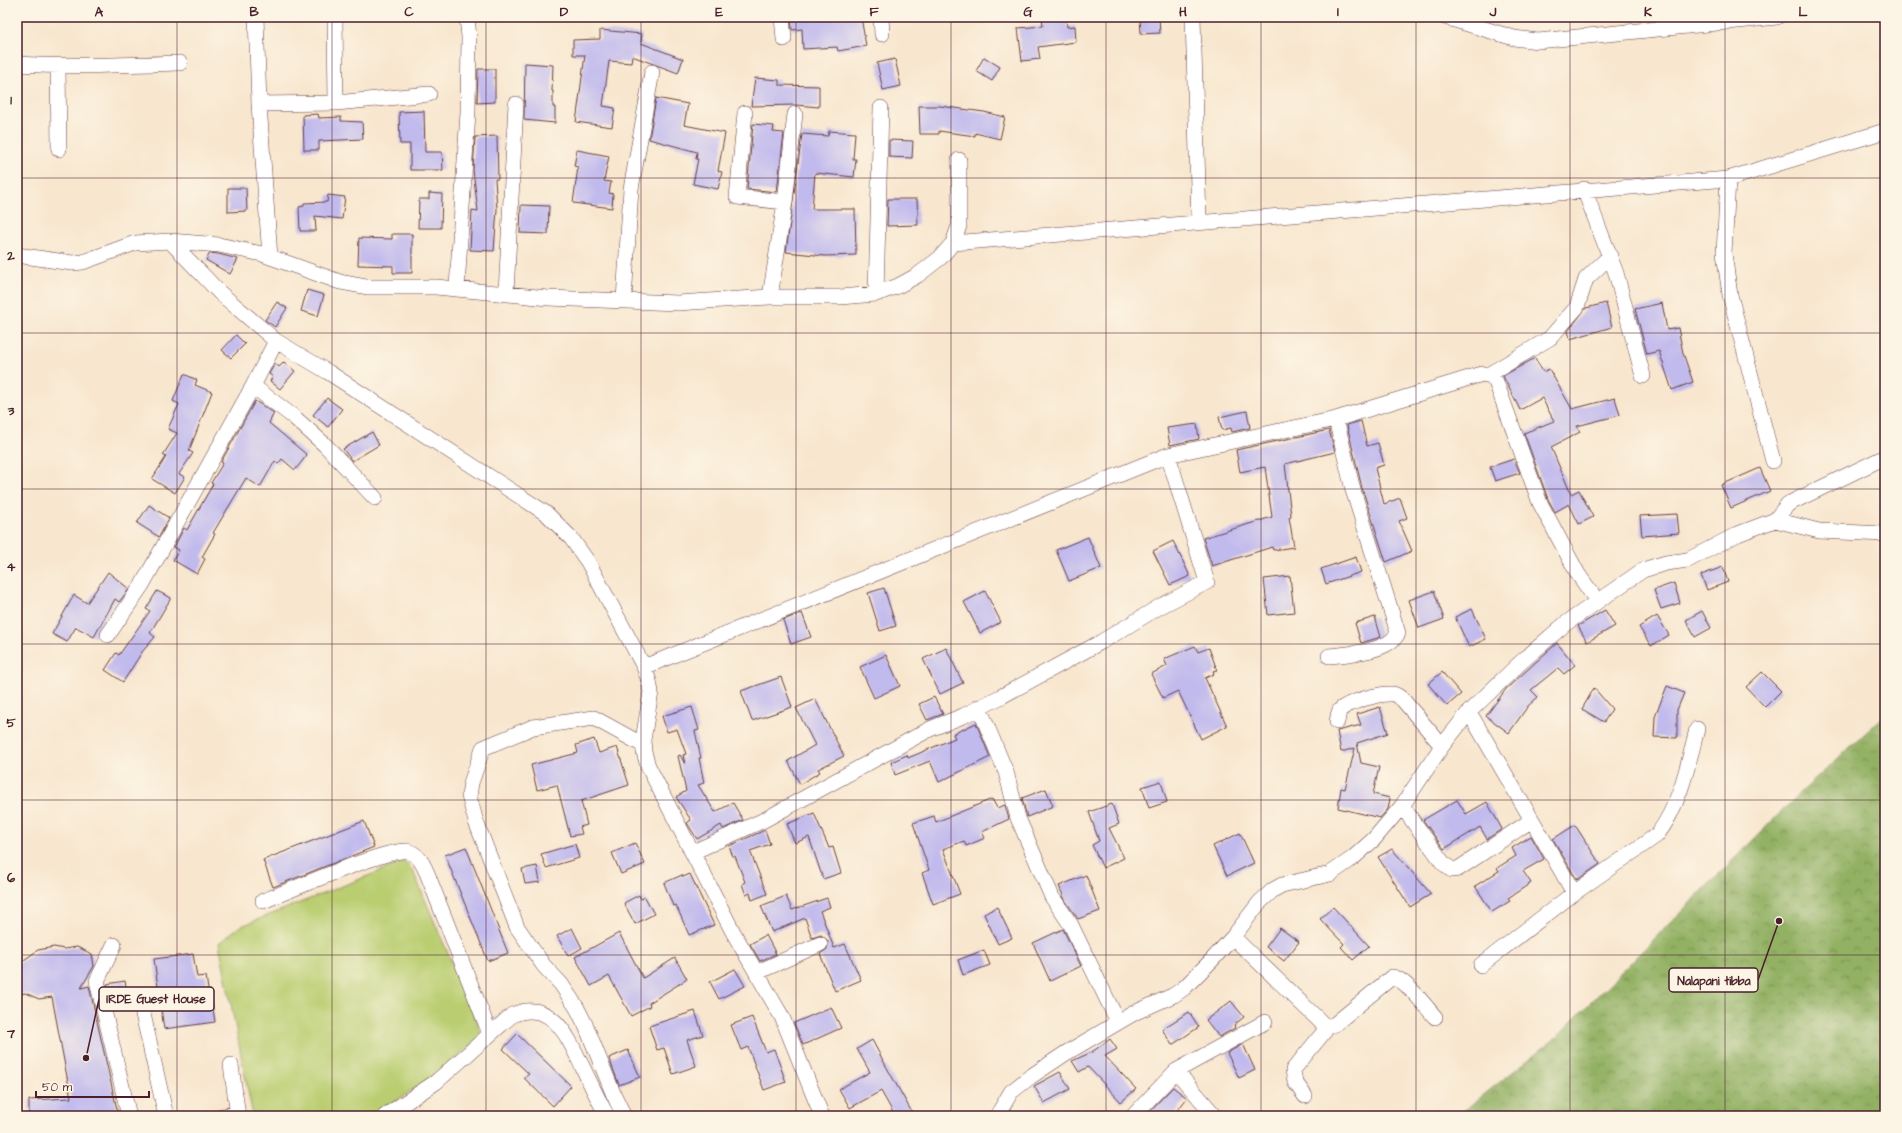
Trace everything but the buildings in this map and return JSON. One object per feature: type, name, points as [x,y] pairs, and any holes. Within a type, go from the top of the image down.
[{"type":"street","points":[[256,17],[259,104],[270,257]]},
{"type":"street","points":[[335,17],[336,103]]},
{"type":"street","points":[[457,288],[468,112],[469,37],[466,17]]},
{"type":"street","points":[[782,17],[784,39]]},
{"type":"street","points":[[881,17],[882,34]]},
{"type":"street","points":[[1193,17],[1199,222]]},
{"type":"street","points":[[1446,17],[1478,22],[1526,41],[1778,17]]},
{"type":"street","points":[[17,64],[58,66],[180,63]]},
{"type":"street","points":[[58,66],[59,149]]},
{"type":"street","points":[[624,300],[631,189],[652,72]]},
{"type":"street","points":[[259,104],[336,103],[429,94]]},
{"type":"street","points":[[506,293],[516,104]]},
{"type":"street","points":[[876,294],[881,108]]},
{"type":"street","points":[[745,113],[736,197],[785,202]]},
{"type":"street","points":[[770,297],[785,202],[794,114]]},
{"type":"street","points":[[953,243],[1584,189],[1728,179],[1885,131]]},
{"type":"street","points":[[17,255],[72,264],[83,262],[135,243],[170,241],[219,245],[270,257],[349,284],[367,287],[403,286],[457,288],[548,298],[678,303],[770,297],[840,297],[876,294],[898,286],[918,275],[940,258],[953,243],[959,226],[959,160]]},
{"type":"street","points":[[1728,179],[1724,253],[1730,295],[1773,461]]},
{"type":"street","points":[[1584,189],[1616,273],[1643,376]]},
{"type":"street","points":[[170,241],[220,292],[276,341],[328,372],[547,514],[571,538],[588,562],[644,667],[649,681],[651,692],[644,745],[648,766],[660,793],[693,852],[733,932],[758,972],[782,1017],[822,1116]]},
{"type":"street","points":[[1488,375],[1550,338],[1577,307],[1586,279],[1610,256]]},
{"type":"street","points":[[108,635],[142,585],[253,386],[276,341]]},
{"type":"street","points":[[644,667],[1168,455],[1336,419],[1482,374],[1488,375],[1496,382],[1546,516],[1578,574],[1597,601]]},
{"type":"street","points":[[253,386],[295,418],[325,445],[375,498]]},
{"type":"street","points":[[1329,656],[1361,652],[1383,646],[1395,638],[1398,633],[1353,490],[1336,419]]},
{"type":"street","points":[[693,852],[764,820],[930,728],[980,707],[1101,642],[1159,607],[1207,582],[1168,455]]},
{"type":"street","points":[[997,1116],[1006,1098],[1016,1086],[1066,1053],[1118,1022],[1174,995],[1184,988],[1233,938],[1267,895],[1282,885],[1322,876],[1338,869],[1374,839],[1402,806],[1442,746],[1469,712],[1520,663],[1565,624],[1643,570],[1666,563],[1688,560],[1738,534],[1775,520],[1788,504],[1885,457]]},
{"type":"street","points":[[1775,520],[1819,531],[1885,534]]},
{"type":"street","points":[[1337,722],[1340,711],[1345,707],[1378,695],[1392,694],[1403,700],[1442,746]]},
{"type":"street","points":[[980,707],[1006,772],[1018,818],[1052,897],[1071,925],[1118,1022]]},
{"type":"street","points":[[1469,712],[1574,893]]},
{"type":"street","points":[[624,1116],[612,1093],[577,1008],[561,984],[544,966],[517,927],[476,822],[468,796],[483,748],[534,727],[594,718],[644,745]]},
{"type":"street","points":[[1481,965],[1574,893],[1657,835],[1664,825],[1686,772],[1697,729]]},
{"type":"street","points":[[1402,806],[1444,863],[1452,870],[1458,869],[1532,820]]},
{"type":"street","points":[[263,901],[376,857],[403,851],[409,851],[416,855],[427,872],[490,1034]]},
{"type":"street","points":[[1233,938],[1321,1023],[1328,1027]]},
{"type":"street","points":[[758,972],[820,944]]},
{"type":"street","points":[[114,945],[97,981],[129,1116]]},
{"type":"street","points":[[1305,1096],[1295,1082],[1293,1070],[1328,1027],[1335,1024],[1353,1011],[1386,980],[1392,977],[1398,977],[1434,1017]]},
{"type":"street","points":[[140,1001],[166,1116]]},
{"type":"street","points":[[391,1115],[436,1082],[476,1049],[490,1034],[512,1015],[524,1010],[532,1010],[550,1017],[568,1037],[607,1116]]},
{"type":"street","points":[[1133,1116],[1176,1071],[1265,1022]]},
{"type":"street","points":[[231,1065],[232,1115]]},
{"type":"street","points":[[1176,1071],[1214,1116]]},
{"type":"green space","points":[[1885,715],[1885,1116],[1457,1116],[1552,1041],[1792,801]]},
{"type":"green space","points":[[403,862],[412,869],[480,1029],[480,1038],[439,1072],[374,1116],[253,1116],[219,943],[239,927]]},
{"type":"place","name":"Nalapani tibba","points":[[1779,921]]},
{"type":"place","name":"IRDE Guest House","points":[[86,1058]]}]
